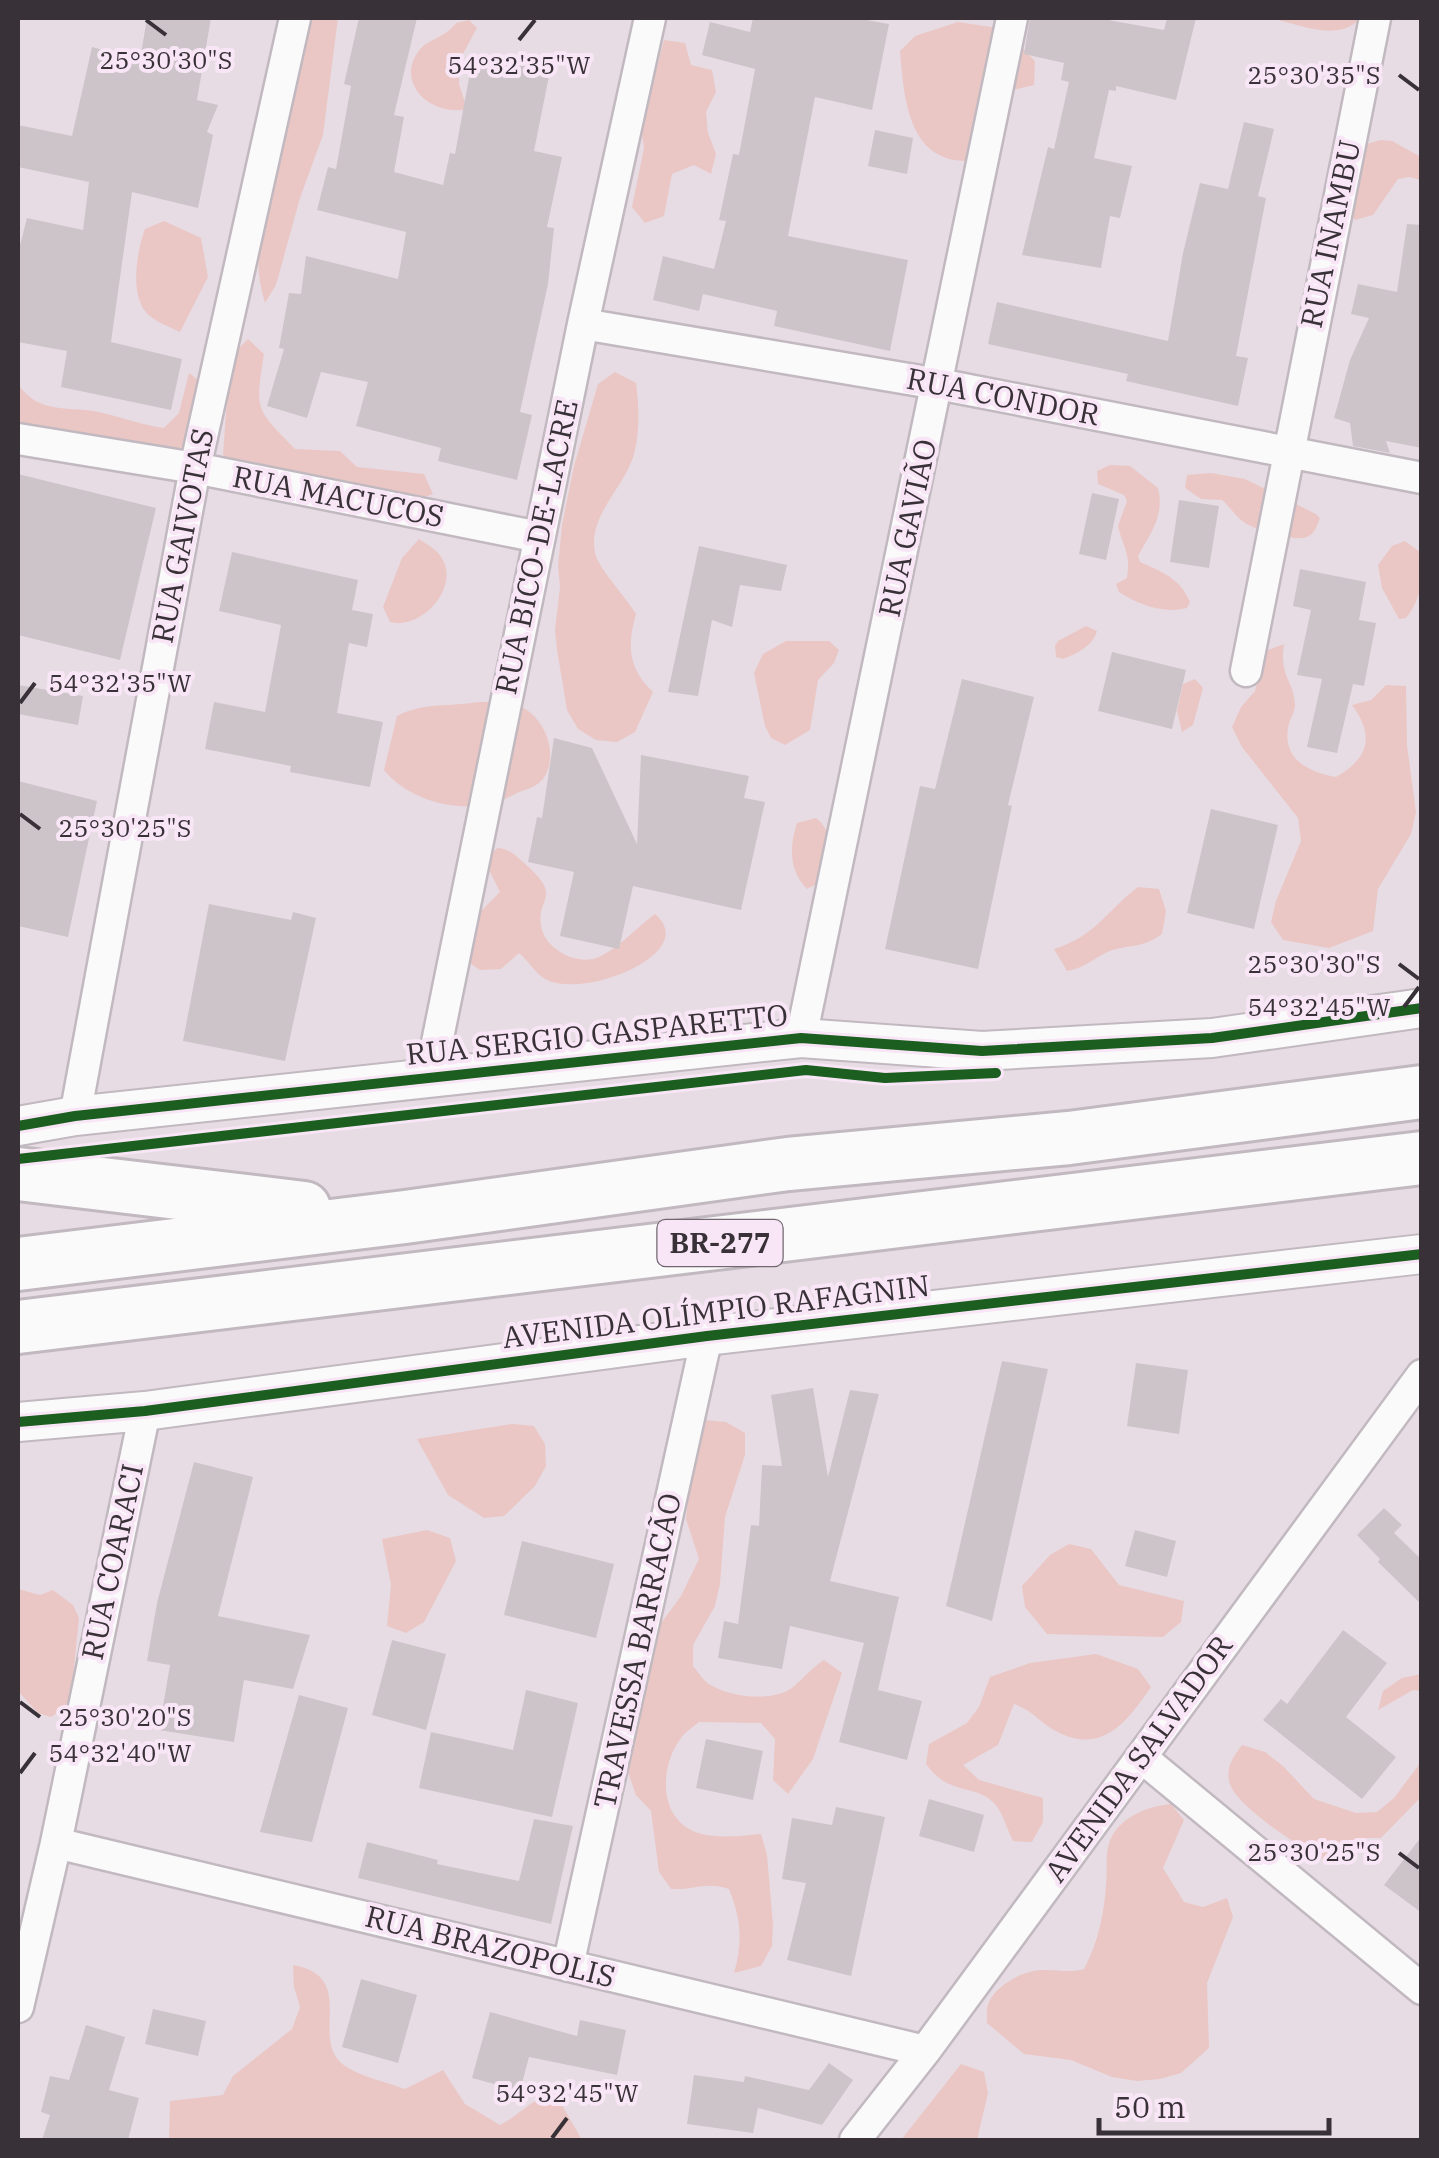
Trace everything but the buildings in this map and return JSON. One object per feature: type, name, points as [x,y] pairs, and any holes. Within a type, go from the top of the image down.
[{"type":"highway","name":"BR-277","points":[[18,1264],[405,1217],[788,1164],[1069,1138],[1422,1092]]},
{"type":"highway","name":"BR-277","points":[[18,1328],[1422,1158]]},
{"type":"highway","points":[[18,1174],[216,1200],[405,1217]]},
{"type":"street","name":"RUA GAIVOTAS","points":[[75,1116],[195,468],[295,18]]},
{"type":"street","name":"RUA BICO-DE-LACRE","points":[[430,1077],[583,324],[650,18]]},
{"type":"street","name":"RUA GAVIÃO","points":[[801,1038],[1012,18]]},
{"type":"street","name":"RUA INAMBU","points":[[1246,671],[1376,18]]},
{"type":"street","name":"RUA CONDOR","points":[[583,324],[938,384],[1422,478]]},
{"type":"street","name":"RUA MACUCOS","points":[[18,439],[195,468],[539,537]]},
{"type":"street","name":"RUA SERGIO GASPARETTO","points":[[18,1126],[75,1116],[801,1038],[982,1051],[1212,1038],[1422,1008]]},
{"type":"street","name":"AVENIDA OLÍMPIO RAFAGNIN","points":[[18,1422],[145,1411],[707,1336],[1422,1254]]},
{"type":"street","name":"TRAVESSA BARRACÃO","points":[[568,1966],[707,1336]]},
{"type":"street","name":"AVENIDA SALVADOR","points":[[854,2140],[925,2051],[1422,1375]]},
{"type":"street","name":"RUA COARACI","points":[[18,2007],[145,1411]]},
{"type":"street","points":[[1141,1758],[1422,1990]]},
{"type":"street","name":"RUA BRAZOPOLIS","points":[[56,1843],[925,2051]]},
{"type":"shaded area","points":[[310,18],[338,18],[323,135],[300,198],[276,285],[265,303],[258,267],[259,243]]},
{"type":"shaded area","points":[[1268,18],[1361,18],[1351,26],[1329,31]]},
{"type":"shaded area","points":[[469,20],[477,28],[459,61],[459,84],[467,109],[442,108],[430,103],[414,87],[412,64],[426,44],[456,23]]},
{"type":"shaded area","points":[[958,22],[1004,29],[1035,61],[1034,85],[1013,90],[968,161],[933,151],[921,139],[907,107],[900,51],[915,36]]},
{"type":"shaded area","points":[[664,40],[685,43],[691,65],[712,70],[716,92],[706,112],[716,154],[711,174],[694,165],[672,174],[664,216],[645,223],[632,207],[644,148],[641,128]]},
{"type":"shaded area","points":[[1392,141],[1421,157],[1421,180],[1398,179],[1373,215],[1355,220],[1348,212],[1359,146]]},
{"type":"shaded area","points":[[164,221],[201,238],[208,277],[180,332],[150,316],[143,308],[137,287],[137,262],[145,229]]},
{"type":"shaded area","points":[[248,339],[264,354],[259,387],[261,408],[295,449],[340,451],[357,467],[424,474],[433,494],[414,501],[233,472],[223,454],[226,413],[233,354]]},
{"type":"shaded area","points":[[615,372],[636,383],[637,437],[629,467],[601,516],[594,542],[598,561],[636,614],[632,656],[639,674],[653,692],[635,732],[617,742],[596,740],[578,729],[567,710],[555,630],[562,525],[574,466],[598,384]]},
{"type":"shaded area","points":[[189,373],[206,386],[185,446],[165,454],[18,426],[18,384],[26,394],[46,405],[103,413],[164,428],[179,413]]},
{"type":"shaded area","points":[[1110,465],[1130,466],[1158,488],[1158,516],[1138,556],[1140,562],[1181,587],[1190,602],[1187,608],[1152,607],[1119,592],[1116,584],[1127,578],[1128,569],[1118,526],[1127,501],[1124,495],[1098,484],[1097,471]]},
{"type":"shaded area","points":[[1211,473],[1245,479],[1316,514],[1320,518],[1315,529],[1310,536],[1301,538],[1266,532],[1245,523],[1222,500],[1201,499],[1185,488],[1187,475]]},
{"type":"shaded area","points":[[419,539],[437,552],[445,566],[443,591],[436,603],[415,619],[390,622],[383,607],[402,558]]},
{"type":"shaded area","points":[[1405,541],[1420,552],[1422,578],[1411,611],[1406,618],[1399,619],[1382,588],[1378,565],[1392,546]]},
{"type":"shaded area","points":[[1086,626],[1097,631],[1088,645],[1063,659],[1056,657],[1058,641]]},
{"type":"shaded area","points":[[786,641],[829,641],[839,650],[834,663],[818,680],[810,730],[785,745],[771,738],[765,726],[754,673],[763,654]]},
{"type":"shaded area","points":[[1284,644],[1283,664],[1295,705],[1288,728],[1290,748],[1300,763],[1316,772],[1336,777],[1362,754],[1366,736],[1352,705],[1371,700],[1386,685],[1406,686],[1407,745],[1416,812],[1411,834],[1378,889],[1373,931],[1329,948],[1283,940],[1271,922],[1301,841],[1298,818],[1242,747],[1232,727],[1241,707],[1255,691],[1265,651]]},
{"type":"shaded area","points":[[1195,679],[1203,688],[1193,725],[1182,732],[1177,711],[1183,684]]},
{"type":"shaded area","points":[[478,702],[517,705],[541,725],[550,756],[545,776],[537,785],[498,802],[452,805],[407,790],[384,770],[397,716],[427,707]]},
{"type":"shaded area","points":[[816,818],[827,832],[828,848],[819,883],[807,889],[794,866],[793,841],[797,823]]},
{"type":"shaded area","points":[[497,848],[514,854],[543,884],[546,898],[541,910],[542,930],[545,938],[565,955],[582,960],[599,957],[655,914],[665,929],[663,943],[651,957],[633,968],[587,983],[547,980],[519,953],[501,969],[480,970],[467,961],[471,921],[500,892],[489,870],[488,858]]},
{"type":"shaded area","points":[[1138,887],[1159,889],[1166,911],[1162,934],[1145,943],[1110,951],[1067,971],[1054,949],[1091,930]]},
{"type":"shaded area","points":[[704,1420],[726,1422],[745,1433],[745,1455],[725,1517],[715,1606],[693,1645],[693,1666],[709,1684],[748,1696],[787,1691],[824,1660],[842,1673],[813,1759],[788,1794],[773,1780],[775,1739],[761,1723],[699,1722],[681,1738],[669,1763],[669,1805],[685,1826],[713,1836],[761,1834],[767,1855],[772,1946],[761,1966],[734,1973],[739,1931],[729,1889],[671,1889],[659,1872],[651,1811],[636,1795],[628,1772],[625,1729],[656,1630],[681,1596],[699,1559],[686,1519],[695,1438]]},
{"type":"shaded area","points":[[512,1424],[534,1426],[545,1444],[546,1466],[535,1486],[504,1516],[484,1518],[448,1495],[417,1439]]},
{"type":"shaded area","points":[[427,1530],[450,1538],[456,1561],[424,1622],[406,1633],[387,1626],[391,1585],[382,1539]]},
{"type":"shaded area","points":[[1069,1544],[1091,1549],[1119,1585],[1184,1601],[1181,1622],[1163,1637],[1047,1634],[1025,1607],[1022,1586],[1050,1555]]},
{"type":"shaded area","points":[[18,1589],[40,1595],[53,1590],[73,1605],[79,1618],[71,1697],[51,1717],[38,1713],[19,1692]]},
{"type":"shaded area","points":[[1096,1654],[1138,1669],[1151,1687],[1122,1723],[1111,1732],[1086,1740],[1054,1730],[1014,1704],[998,1745],[963,1765],[979,1780],[1043,1798],[1043,1822],[1032,1842],[1013,1841],[1000,1812],[987,1797],[953,1786],[935,1775],[926,1764],[929,1744],[967,1723],[979,1707],[990,1677],[1030,1663]]},
{"type":"shaded area","points":[[1421,1674],[1421,1691],[1413,1690],[1378,1710],[1383,1691],[1402,1678]]},
{"type":"shaded area","points":[[1242,1745],[1265,1752],[1314,1799],[1356,1813],[1377,1812],[1394,1798],[1418,1766],[1421,1755],[1421,1797],[1381,1838],[1361,1838],[1324,1860],[1270,1825],[1234,1791],[1229,1771]]},
{"type":"shaded area","points":[[1171,1804],[1184,1820],[1163,1868],[1184,1902],[1203,1907],[1227,1898],[1233,1917],[1207,1983],[1209,2048],[1181,2073],[1137,2081],[1112,2077],[1071,2060],[1024,2054],[987,2023],[990,2000],[1006,1983],[1030,1972],[1084,1969],[1102,1917],[1111,1838],[1137,1814]]},
{"type":"shaded area","points":[[293,1965],[313,1972],[324,1982],[329,1995],[330,2041],[345,2066],[405,2089],[443,2070],[465,2104],[500,2125],[555,2093],[582,2140],[169,2140],[170,2101],[223,2095],[233,2076],[292,2029],[300,2007]]},
{"type":"shaded area","points":[[961,2064],[984,2072],[988,2093],[977,2140],[901,2140]]},
{"type":"cycle path","points":[[18,1126],[75,1116],[801,1038],[982,1051],[1212,1038],[1422,1008]]},
{"type":"cycle path","points":[[18,1159],[806,1070],[885,1078],[996,1073]]},
{"type":"cycle path","points":[[18,1422],[145,1411],[707,1336],[1422,1254]]}]
